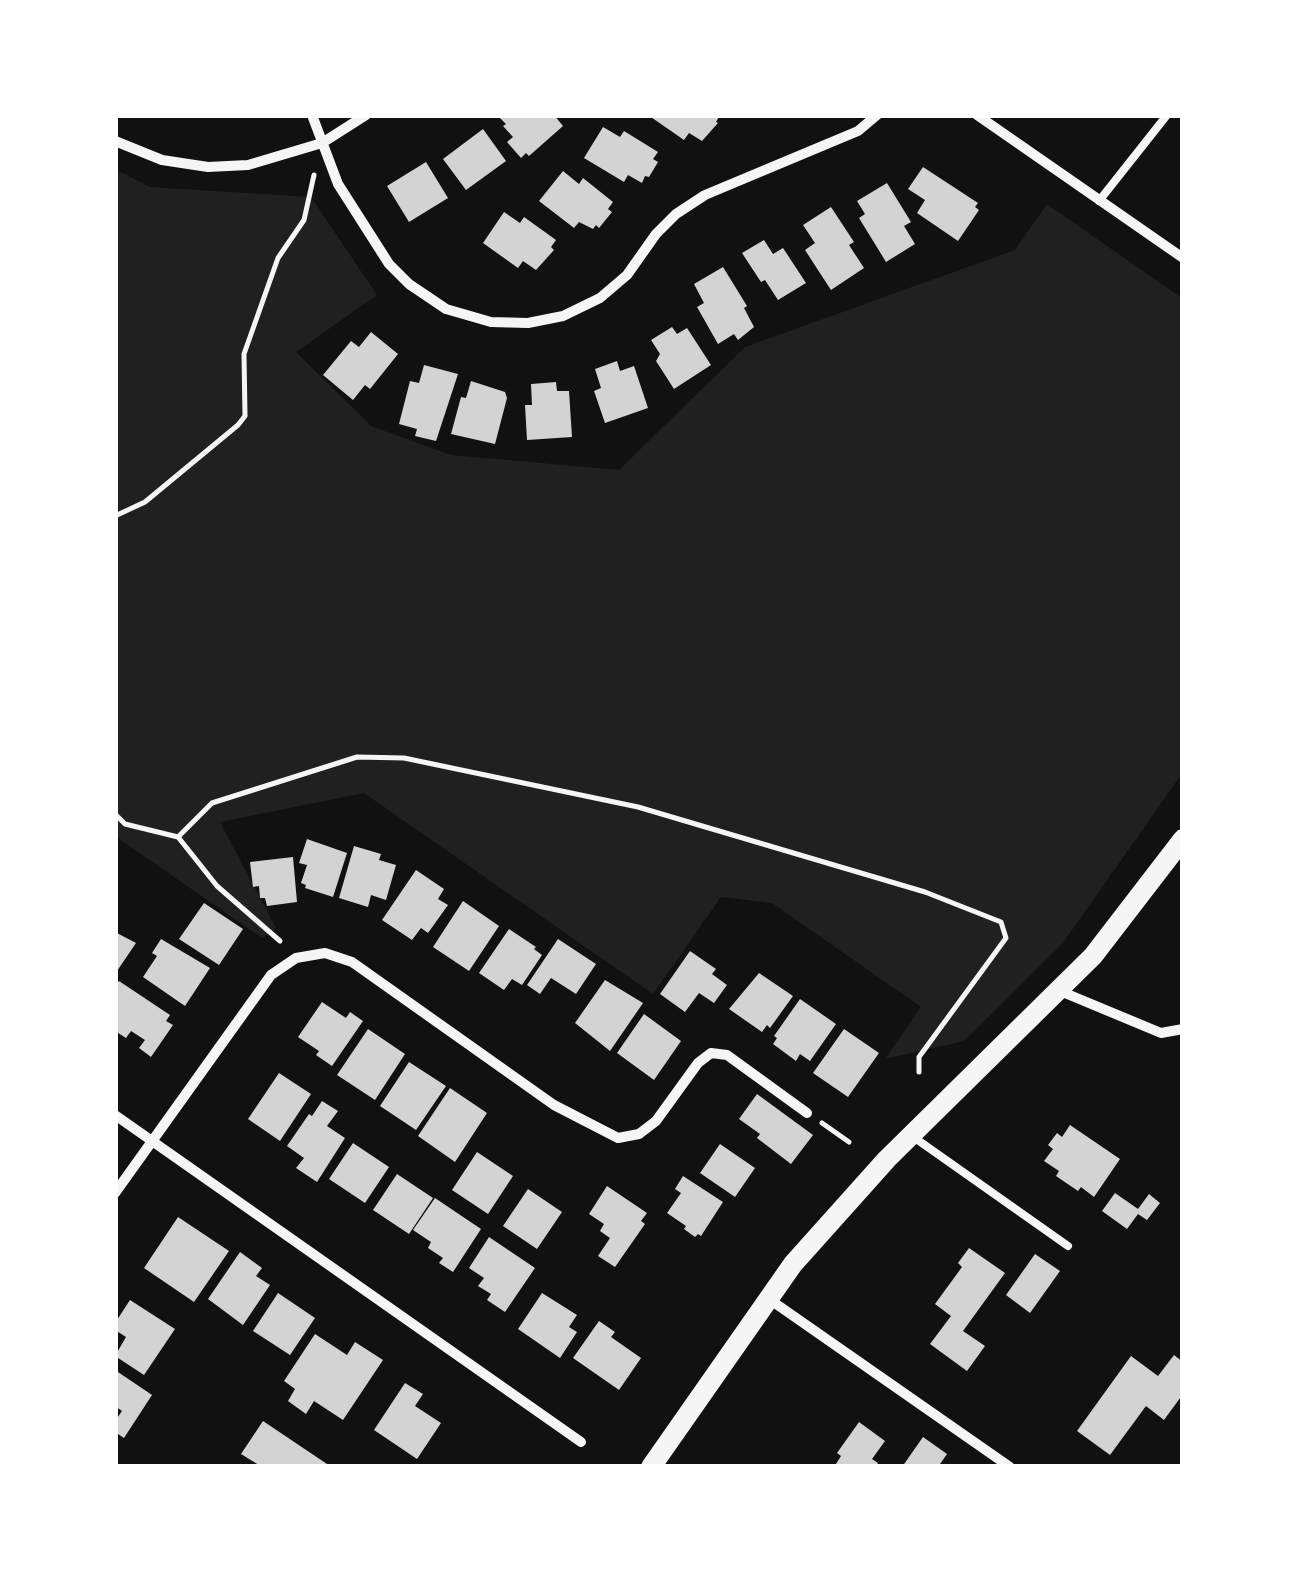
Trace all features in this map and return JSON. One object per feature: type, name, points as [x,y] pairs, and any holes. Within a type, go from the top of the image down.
[{"type":"main road","points":[[651,1467],[767,1298],[848,1201],[1059,990],[1130,909],[1183,839]]},
{"type":"street","points":[[312,115],[338,184],[388,264],[409,284],[446,308],[491,322],[528,323],[564,316],[600,298],[627,275],[676,214],[705,195],[858,131],[877,115]]},
{"type":"street","points":[[115,141],[162,160],[208,167],[248,165],[322,142],[366,115]]},
{"type":"street","points":[[977,115],[1183,258]]},
{"type":"street","points":[[115,1193],[271,976],[296,958],[324,953],[352,962],[554,1105],[618,1138],[639,1134],[656,1121],[698,1063],[712,1053],[727,1055],[807,1113]]},
{"type":"street","points":[[1059,990],[1161,1033],[1183,1029]]},
{"type":"street","points":[[115,1114],[581,1442]]},
{"type":"street","points":[[767,1298],[1010,1467]]},
{"type":"lane","points":[[1099,201],[1167,115]]},
{"type":"lane","points":[[911,1135],[1068,1246]]},
{"type":"path","points":[[115,516],[146,502],[245,416],[244,354],[278,258],[304,220],[322,142]]},
{"type":"path","points":[[178,837],[212,803],[357,757],[404,758],[638,807],[925,892],[1001,922],[1006,938],[919,1057],[918,1072]]},
{"type":"path","points":[[115,814],[125,824],[178,837],[217,886],[280,941]]},
{"type":"path","points":[[807,1113],[848,1142]]},
{"type":"shaded area","points":[[115,169],[150,187],[311,197],[377,295],[296,352],[371,426],[451,455],[619,470],[745,347],[1015,250],[1047,204],[1183,299],[1183,772],[1063,943],[964,1041],[885,1059],[921,1007],[772,903],[721,897],[653,994],[364,793],[220,822],[276,928],[262,938],[115,836]]},
{"type":"building","points":[[554,115],[563,126],[529,156],[526,153],[521,158],[507,142],[513,137],[503,126],[506,124],[499,117]]},
{"type":"building","points":[[648,115],[720,115],[702,141],[689,133],[684,140]]},
{"type":"building","points":[[603,127],[620,137],[624,131],[658,152],[653,159],[658,162],[642,183],[628,175],[624,182],[584,158]]},
{"type":"building","points":[[483,129],[506,161],[466,190],[443,159]]},
{"type":"building","points":[[426,162],[448,198],[409,222],[387,186]]},
{"type":"building","points":[[923,167],[978,203],[975,207],[979,210],[958,241],[917,213],[925,200],[908,189]]},
{"type":"building","points":[[563,171],[579,184],[583,178],[613,202],[608,209],[612,212],[599,228],[579,222],[574,228],[539,201]]},
{"type":"building","points":[[887,183],[911,222],[904,226],[915,244],[886,262],[859,218],[865,214],[857,201]]},
{"type":"building","points":[[831,207],[854,242],[849,245],[864,268],[831,290],[805,250],[815,243],[803,225]]},
{"type":"building","points":[[504,212],[520,223],[524,217],[556,240],[551,247],[554,250],[536,270],[523,261],[518,268],[483,243]]},
{"type":"building","points":[[764,240],[773,254],[783,248],[806,283],[778,300],[742,253]]},
{"type":"building","points":[[723,267],[747,306],[744,308],[754,327],[738,340],[734,334],[718,344],[697,307],[704,303],[694,284]]},
{"type":"building","points":[[672,327],[677,334],[687,328],[711,365],[674,389],[656,361],[660,354],[651,340]]},
{"type":"building","points":[[371,332],[398,354],[370,389],[365,385],[353,400],[323,375],[351,341],[359,347]]},
{"type":"building","points":[[617,361],[620,371],[634,366],[648,408],[605,423],[594,391],[601,388],[595,369]]},
{"type":"building","points":[[424,365],[458,374],[436,441],[415,436],[417,429],[399,424],[410,381],[419,383]]},
{"type":"building","points":[[471,381],[505,392],[507,398],[495,444],[451,434],[461,397],[466,398]]},
{"type":"building","points":[[556,382],[557,391],[569,391],[572,437],[527,440],[525,405],[532,405],[531,384]]},
{"type":"building","points":[[307,839],[347,853],[333,897],[301,883],[307,865],[299,863]]},
{"type":"building","points":[[354,846],[381,854],[379,860],[396,865],[386,900],[371,895],[368,907],[339,898]]},
{"type":"building","points":[[293,857],[297,902],[267,906],[265,898],[260,898],[259,886],[253,887],[250,862]]},
{"type":"building","points":[[416,870],[444,889],[438,899],[448,905],[428,933],[421,928],[412,940],[382,920]]},
{"type":"building","points":[[463,901],[499,926],[469,971],[433,947]]},
{"type":"building","points":[[204,903],[243,929],[219,965],[179,939]]},
{"type":"building","points":[[509,929],[542,955],[522,985],[512,979],[504,990],[479,973]]},
{"type":"building","points":[[115,932],[136,943],[115,974]]},
{"type":"building","points":[[161,939],[210,968],[185,1006],[143,977],[157,956],[152,953]]},
{"type":"building","points":[[558,939],[596,964],[576,994],[551,978],[540,994],[527,985]]},
{"type":"building","points":[[690,951],[716,969],[712,974],[727,985],[714,1003],[699,993],[685,1012],[660,994]]},
{"type":"building","points":[[759,973],[793,996],[770,1028],[767,1025],[762,1032],[729,1009]]},
{"type":"building","points":[[605,980],[643,1003],[610,1051],[575,1023]]},
{"type":"building","points":[[119,981],[170,1015],[166,1021],[173,1025],[151,1057],[139,1048],[145,1040],[131,1031],[126,1038],[115,1031],[115,986]]},
{"type":"building","points":[[800,999],[836,1024],[810,1061],[800,1054],[796,1061],[773,1044],[777,1038],[774,1036]]},
{"type":"building","points":[[322,1002],[346,1018],[350,1012],[363,1021],[332,1066],[298,1037]]},
{"type":"building","points":[[644,1014],[681,1041],[654,1080],[617,1053]]},
{"type":"building","points":[[368,1029],[405,1054],[375,1100],[337,1075]]},
{"type":"building","points":[[844,1029],[879,1053],[848,1097],[813,1073]]},
{"type":"building","points":[[409,1062],[446,1086],[416,1130],[380,1106]]},
{"type":"building","points":[[279,1073],[311,1094],[280,1141],[248,1119]]},
{"type":"building","points":[[450,1088],[487,1113],[455,1162],[418,1136]]},
{"type":"building","points":[[757,1094],[813,1135],[791,1164],[739,1119]]},
{"type":"building","points":[[322,1101],[338,1111],[327,1126],[345,1138],[317,1182],[296,1168],[304,1158],[287,1146]]},
{"type":"building","points":[[1070,1125],[1120,1159],[1094,1197],[1056,1176],[1059,1171],[1044,1161],[1053,1149],[1048,1145],[1057,1133],[1062,1137]]},
{"type":"building","points":[[353,1143],[389,1167],[365,1203],[329,1179]]},
{"type":"building","points":[[720,1144],[755,1168],[735,1197],[700,1173]]},
{"type":"building","points":[[477,1152],[513,1176],[488,1214],[452,1190]]},
{"type":"building","points":[[397,1174],[433,1198],[409,1234],[373,1210]]},
{"type":"building","points":[[683,1176],[723,1202],[701,1236],[695,1237],[667,1213],[681,1193],[675,1189]]},
{"type":"building","points":[[607,1186],[647,1213],[641,1221],[645,1224],[615,1267],[598,1256],[610,1238],[600,1231],[604,1224],[589,1214]]},
{"type":"building","points":[[528,1189],[562,1212],[537,1249],[503,1226]]},
{"type":"building","points":[[1115,1193],[1138,1209],[1149,1194],[1160,1203],[1147,1220],[1138,1214],[1127,1229],[1102,1211]]},
{"type":"building","points":[[435,1198],[481,1229],[453,1272],[439,1263],[443,1258],[428,1248],[431,1242],[413,1230]]},
{"type":"building","points":[[178,1217],[229,1251],[194,1302],[144,1268]]},
{"type":"building","points":[[489,1237],[535,1268],[505,1312],[487,1300],[491,1294],[478,1286],[484,1278],[469,1268]]},
{"type":"building","points":[[969,1248],[1005,1273],[963,1331],[985,1346],[967,1371],[930,1344],[951,1316],[935,1304],[962,1267],[958,1263]]},
{"type":"building","points":[[240,1252],[262,1268],[256,1276],[270,1285],[243,1325],[208,1299]]},
{"type":"building","points":[[1035,1254],[1060,1271],[1030,1313],[1006,1295]]},
{"type":"building","points":[[278,1293],[315,1318],[290,1355],[253,1331]]},
{"type":"building","points":[[542,1293],[577,1315],[569,1327],[577,1332],[560,1358],[518,1329]]},
{"type":"building","points":[[130,1300],[175,1329],[144,1375],[115,1356],[126,1337],[115,1330],[115,1323]]},
{"type":"building","points":[[599,1321],[615,1332],[611,1337],[641,1358],[619,1390],[573,1358]]},
{"type":"building","points":[[315,1334],[347,1355],[355,1342],[383,1360],[343,1420],[314,1401],[306,1414],[288,1401],[295,1389],[284,1381]]},
{"type":"building","points":[[1174,1355],[1183,1362],[1183,1394],[1164,1420],[1146,1406],[1110,1455],[1077,1431],[1131,1356],[1158,1376]]},
{"type":"building","points":[[115,1370],[152,1395],[124,1438],[115,1432],[115,1421],[122,1411],[115,1406]]},
{"type":"building","points":[[405,1383],[423,1394],[415,1406],[441,1423],[417,1459],[374,1430]]},
{"type":"building","points":[[263,1421],[327,1464],[325,1467],[262,1467],[241,1454]]},
{"type":"building","points":[[859,1422],[885,1441],[872,1459],[878,1463],[875,1467],[834,1467],[841,1456],[837,1453]]},
{"type":"building","points":[[923,1437],[947,1454],[938,1467],[902,1467]]}]
